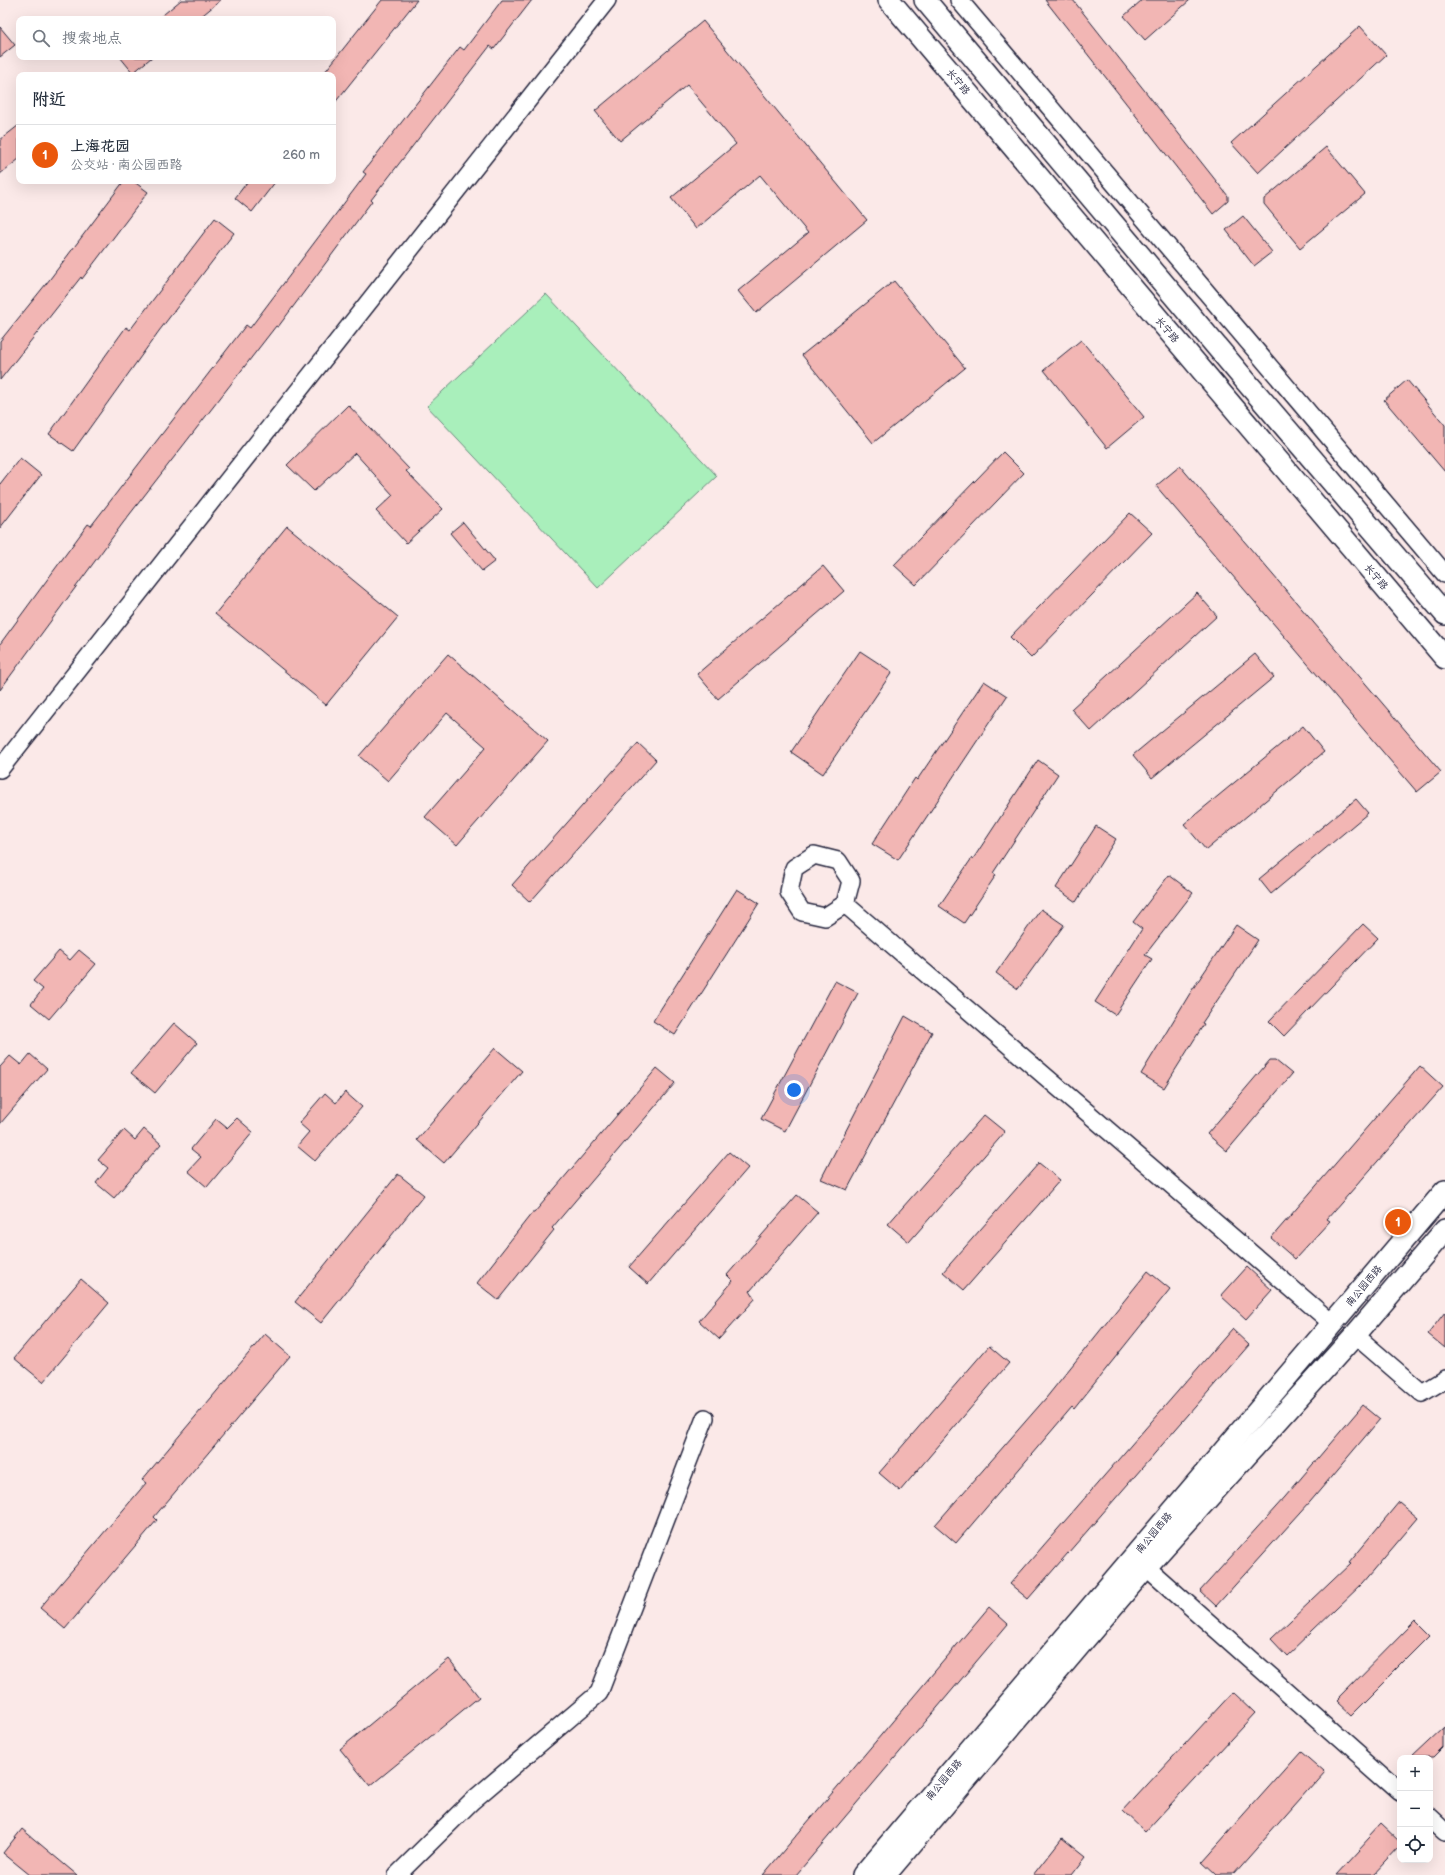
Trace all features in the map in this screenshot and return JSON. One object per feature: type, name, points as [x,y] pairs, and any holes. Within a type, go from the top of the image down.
[{"type":"main road","name":"长宁路","points":[[889,0],[1445,658]]},
{"type":"main road","points":[[925,0],[1249,385],[1445,614]]},
{"type":"main road","name":"南公园西路","points":[[863,1875],[1333,1324],[1445,1190]]},
{"type":"main road","name":"南公园西路","points":[[885,1875],[1146,1567],[1355,1335],[1445,1230]]},
{"type":"street","points":[[0,769],[607,0]]},
{"type":"street","points":[[959,0],[1445,574]]},
{"type":"street","points":[[846,904],[1333,1324]]},
{"type":"street","points":[[1355,1335],[1422,1393],[1445,1379]]},
{"type":"street","points":[[397,1875],[472,1801],[598,1693],[705,1418]]},
{"type":"street","points":[[1146,1567],[1399,1791]]},
{"type":"street","points":[[1433,1821],[1445,1832]]},
{"type":"green space","points":[[546,294],[717,476],[598,588],[427,406]]},
{"type":"building","points":[[181,0],[221,0],[202,16],[162,16]]},
{"type":"building","points":[[382,0],[417,0],[336,101],[336,72],[325,72],[334,60],[336,60],[336,58]]},
{"type":"building","points":[[502,0],[532,0],[494,49],[490,46],[371,200],[372,201],[278,327],[276,326],[123,523],[0,690],[0,644],[88,524],[91,526],[246,325],[250,328],[366,174],[363,172],[460,47],[464,50]]},
{"type":"building","points":[[1045,0],[1073,0],[1228,196],[1228,201],[1213,214]]},
{"type":"building","points":[[1142,0],[1190,0],[1145,40],[1124,16]]},
{"type":"building","points":[[703,21],[867,220],[756,313],[738,291],[808,233],[760,175],[696,229],[671,198],[736,144],[687,85],[620,141],[595,111]]},
{"type":"building","points":[[1360,26],[1386,55],[1258,173],[1231,143]]},
{"type":"building","points":[[0,27],[15,45],[0,57]]},
{"type":"building","points":[[122,60],[148,60],[134,72],[132,72]]},
{"type":"building","points":[[16,127],[16,161],[0,174],[0,140]]},
{"type":"building","points":[[1326,147],[1365,194],[1300,248],[1264,204],[1264,199]]},
{"type":"building","points":[[122,184],[137,184],[148,192],[82,279],[81,277],[0,380],[0,341],[50,279]]},
{"type":"building","points":[[246,184],[274,184],[252,212],[235,198]]},
{"type":"building","points":[[1243,216],[1272,252],[1254,266],[1226,230]]},
{"type":"building","points":[[215,218],[234,233],[159,331],[73,451],[49,434],[126,327],[130,330]]},
{"type":"building","points":[[894,281],[965,368],[873,443],[802,355]]},
{"type":"building","points":[[1081,340],[1144,417],[1107,448],[1044,370]]},
{"type":"building","points":[[1407,380],[1445,425],[1445,472],[1384,400]]},
{"type":"building","points":[[348,405],[409,469],[406,471],[443,509],[406,543],[376,511],[393,495],[355,453],[314,491],[287,465]]},
{"type":"building","points":[[1003,452],[1024,473],[916,585],[894,565]]},
{"type":"building","points":[[20,458],[41,475],[0,528],[0,484]]},
{"type":"building","points":[[1180,466],[1441,772],[1417,792],[1156,486]]},
{"type":"building","points":[[1130,513],[1152,533],[1031,658],[1010,637]]},
{"type":"building","points":[[463,522],[495,561],[482,571],[450,533]]},
{"type":"building","points":[[287,526],[398,617],[326,705],[215,614]]},
{"type":"building","points":[[823,566],[844,591],[718,699],[697,674]]},
{"type":"building","points":[[1197,593],[1217,616],[1091,731],[1071,709]]},
{"type":"building","points":[[860,651],[892,672],[823,774],[791,752]]},
{"type":"building","points":[[448,654],[548,741],[457,845],[425,817],[486,747],[447,713],[388,781],[359,756]]},
{"type":"building","points":[[1255,654],[1274,677],[1152,778],[1133,755]]},
{"type":"building","points":[[984,681],[1007,696],[898,860],[872,844],[915,778],[917,780]]},
{"type":"building","points":[[1303,726],[1324,752],[1206,850],[1184,824]]},
{"type":"building","points":[[638,743],[656,760],[530,902],[512,885]]},
{"type":"building","points":[[1038,760],[1058,774],[993,873],[996,875],[964,923],[939,906],[972,858],[973,859]]},
{"type":"building","points":[[1356,799],[1368,813],[1271,894],[1259,879]]},
{"type":"building","points":[[1096,826],[1116,839],[1076,902],[1056,888]]},
{"type":"building","points":[[1169,875],[1193,893],[1145,955],[1152,959],[1115,1015],[1095,1002],[1142,929],[1133,922]]},
{"type":"building","points":[[737,889],[759,903],[675,1035],[653,1021]]},
{"type":"building","points":[[1041,909],[1064,925],[1018,989],[996,973]]},
{"type":"building","points":[[1363,924],[1378,938],[1284,1036],[1269,1021]]},
{"type":"building","points":[[1236,925],[1258,940],[1202,1023],[1204,1024],[1164,1088],[1141,1074],[1192,990]]},
{"type":"building","points":[[79,950],[96,964],[49,1019],[31,1004],[43,989],[33,981],[59,951],[70,960]]},
{"type":"building","points":[[835,981],[858,993],[785,1131],[761,1119]]},
{"type":"building","points":[[905,1016],[932,1032],[847,1190],[821,1179]]},
{"type":"building","points":[[174,1023],[197,1043],[155,1093],[131,1073]]},
{"type":"building","points":[[495,1048],[522,1071],[444,1163],[417,1140]]},
{"type":"building","points":[[30,1054],[47,1069],[0,1124],[0,1067],[10,1056],[21,1065]]},
{"type":"building","points":[[1270,1060],[1275,1060],[1292,1074],[1227,1151],[1207,1134]]},
{"type":"building","points":[[1420,1066],[1443,1087],[1327,1219],[1330,1221],[1295,1259],[1271,1238]]},
{"type":"building","points":[[657,1068],[675,1083],[552,1228],[554,1230],[498,1300],[477,1283],[532,1213],[534,1213]]},
{"type":"building","points":[[345,1092],[362,1107],[315,1161],[297,1146],[309,1132],[299,1123],[325,1093],[336,1103]]},
{"type":"building","points":[[984,1115],[1005,1132],[909,1242],[888,1224]]},
{"type":"building","points":[[237,1118],[253,1132],[207,1187],[188,1171],[201,1157],[191,1149],[216,1119],[227,1128]]},
{"type":"building","points":[[144,1129],[161,1144],[114,1198],[96,1183],[108,1168],[98,1160],[124,1130],[135,1140]]},
{"type":"building","points":[[729,1152],[748,1168],[648,1284],[629,1267]]},
{"type":"building","points":[[1039,1163],[1060,1180],[964,1290],[943,1272]]},
{"type":"building","points":[[398,1174],[424,1195],[321,1323],[295,1302]]},
{"type":"building","points":[[797,1195],[818,1212],[750,1291],[755,1299],[719,1339],[699,1321],[733,1281],[727,1275]]},
{"type":"building","points":[[1247,1267],[1272,1290],[1246,1319],[1221,1296]]},
{"type":"building","points":[[1148,1271],[1170,1289],[1074,1409],[1072,1407],[956,1543],[935,1525],[1046,1398]]},
{"type":"building","points":[[81,1279],[109,1303],[43,1382],[14,1358]]},
{"type":"building","points":[[1445,1312],[1445,1348],[1428,1334]]},
{"type":"building","points":[[1232,1329],[1249,1345],[1028,1599],[1010,1584]]},
{"type":"building","points":[[265,1334],[290,1356],[154,1517],[157,1520],[65,1629],[40,1608],[146,1483],[142,1480]]},
{"type":"building","points":[[989,1346],[1009,1363],[900,1491],[879,1473]]},
{"type":"building","points":[[1363,1405],[1380,1419],[1310,1502],[1216,1606],[1200,1591],[1285,1497]]},
{"type":"building","points":[[1399,1502],[1418,1518],[1362,1584],[1287,1656],[1271,1639],[1351,1563],[1349,1562]]},
{"type":"building","points":[[989,1607],[1008,1624],[796,1875],[763,1875]]},
{"type":"building","points":[[1415,1621],[1430,1636],[1351,1715],[1336,1701]]},
{"type":"building","points":[[449,1659],[479,1697],[370,1786],[340,1749]]},
{"type":"building","points":[[1233,1692],[1255,1713],[1145,1832],[1123,1811]]},
{"type":"building","points":[[1445,1727],[1445,1748],[1435,1758],[1433,1758],[1433,1755],[1415,1755]]},
{"type":"building","points":[[1301,1751],[1324,1771],[1232,1875],[1216,1875],[1202,1862]]},
{"type":"building","points":[[1382,1825],[1397,1839],[1397,1848],[1372,1875],[1336,1875]]},
{"type":"building","points":[[22,1829],[77,1875],[30,1875],[3,1853]]},
{"type":"building","points":[[1062,1838],[1086,1857],[1072,1875],[1033,1875]]},
{"type":"place","name":"上海花园","points":[[1398,1222]]}]
